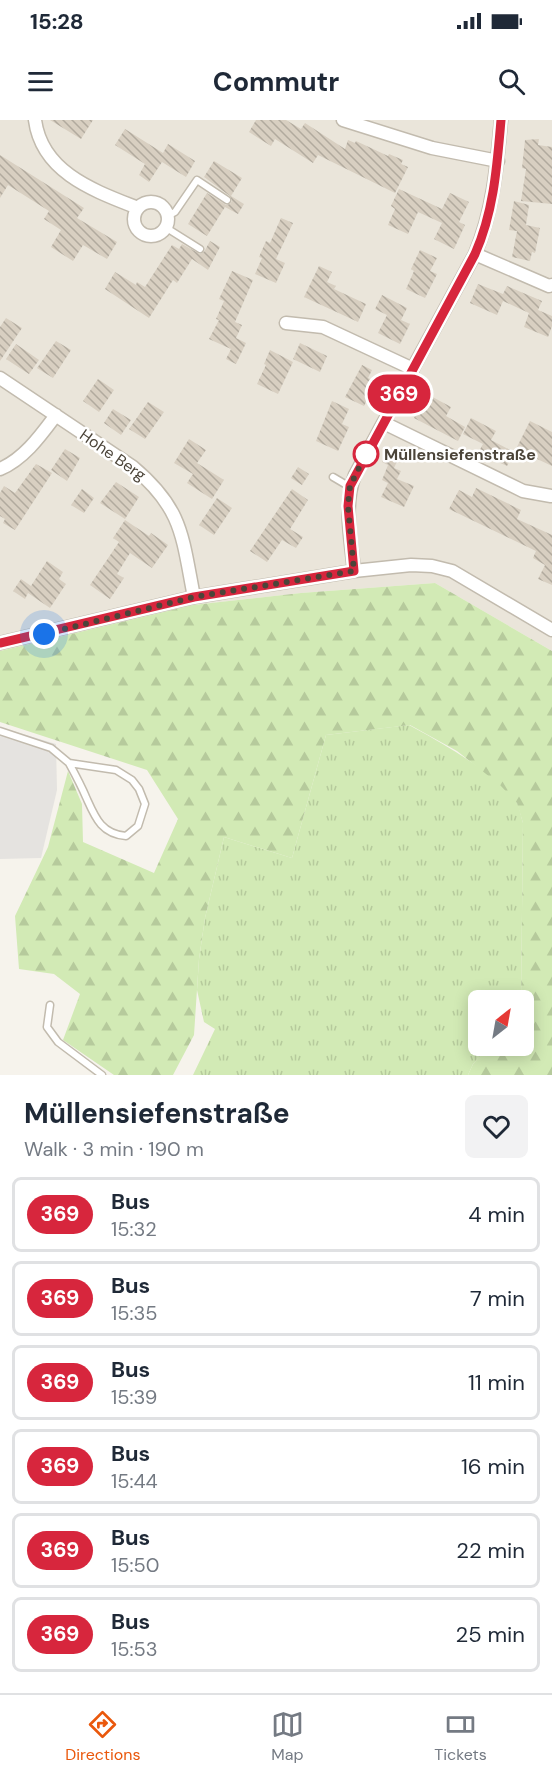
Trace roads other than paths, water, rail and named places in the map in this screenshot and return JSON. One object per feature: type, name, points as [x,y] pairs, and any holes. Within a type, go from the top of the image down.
[{"type":"street","points":[[35,120],[41,143],[49,158],[61,169],[93,190],[138,208]]},
{"type":"street","points":[[343,120],[461,156],[498,161]]},
{"type":"street","points":[[354,571],[348,506],[350,486],[475,254],[490,213],[498,161],[501,120]]},
{"type":"street","points":[[155,203],[163,208],[166,222],[159,234],[153,236],[143,234],[138,230],[134,223],[138,208],[145,204],[155,203]]},
{"type":"street","points":[[475,254],[549,286],[552,285]]},
{"type":"street","points":[[286,323],[322,327],[413,369]]},
{"type":"street","name":"Hohe Berg","points":[[0,378],[133,466],[152,482],[167,501],[180,526],[194,597]]},
{"type":"street","points":[[0,469],[8,466],[30,447],[56,416]]},
{"type":"street","points":[[384,423],[523,491],[551,496]]},
{"type":"street","points":[[0,643],[194,597],[354,571],[411,565],[432,566],[452,571],[552,630]]},
{"type":"lane","points":[[200,249],[166,222],[197,180],[227,200]]},
{"type":"lane","points":[[333,477],[350,486]]},
{"type":"lane","points":[[0,731],[51,748],[69,763],[93,816],[105,830],[126,836],[138,826],[145,804],[139,789],[132,780],[116,770],[69,763]]},
{"type":"lane","points":[[50,1005],[47,1027],[58,1042],[102,1075]]},
{"type":"place","name":"Müllensiefenstraße","points":[[366,454]]}]
